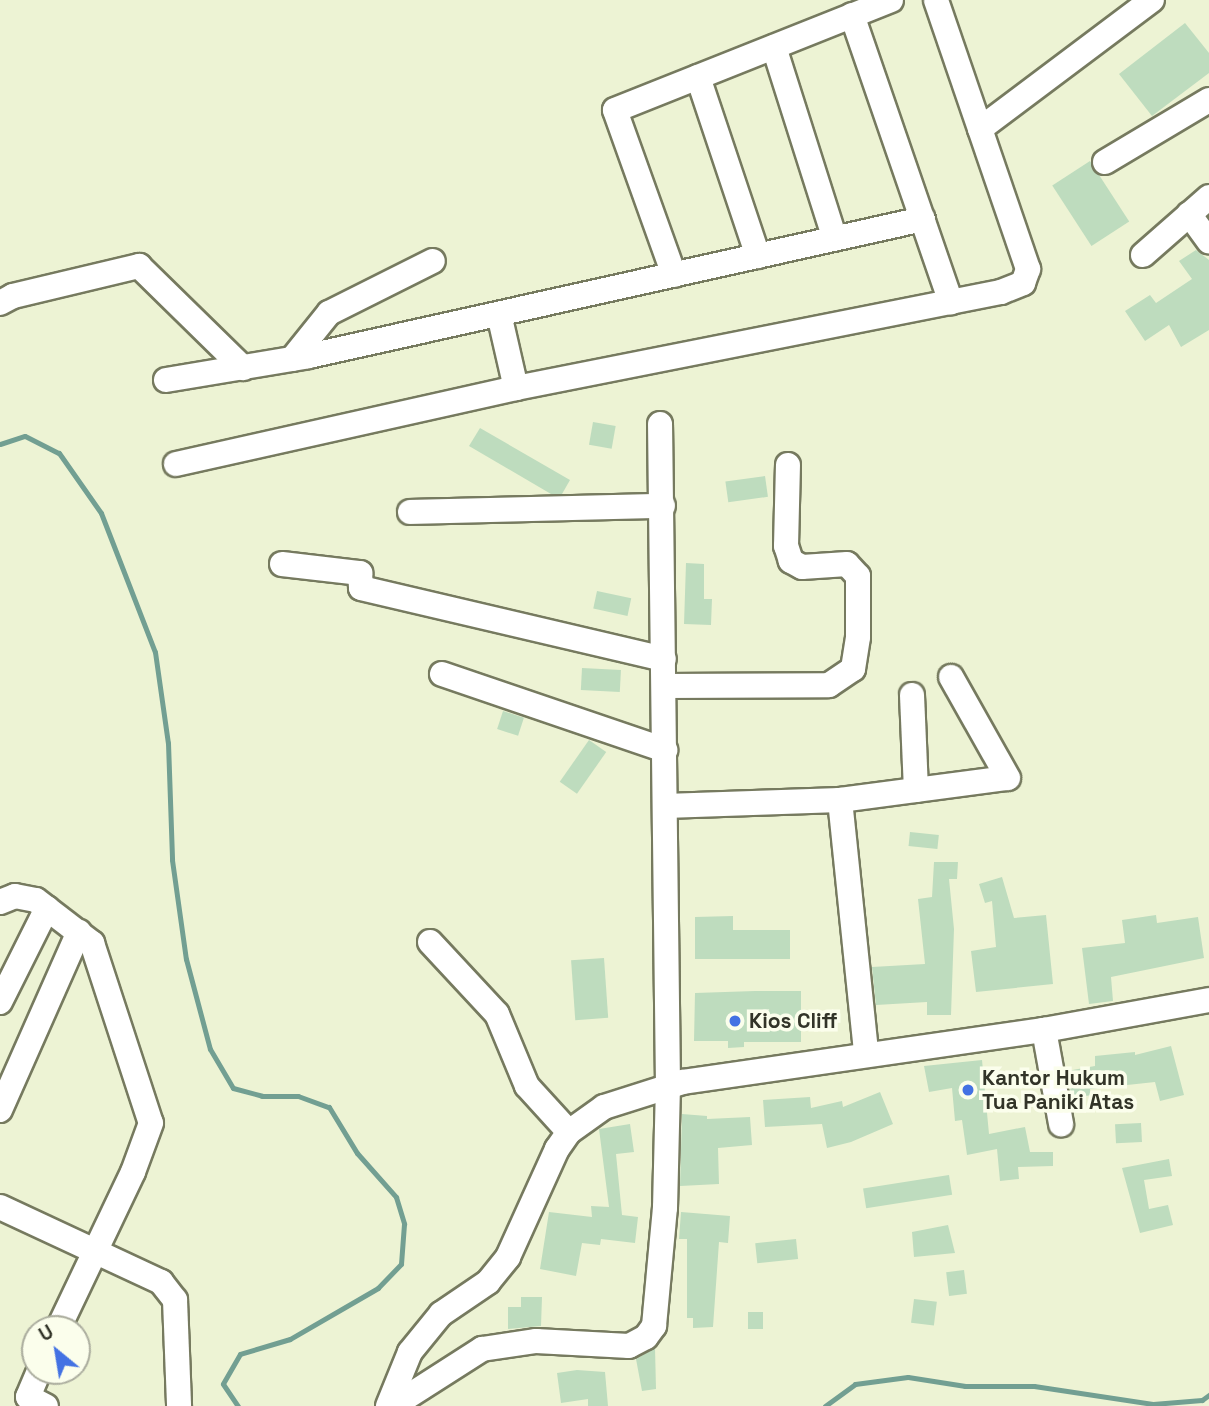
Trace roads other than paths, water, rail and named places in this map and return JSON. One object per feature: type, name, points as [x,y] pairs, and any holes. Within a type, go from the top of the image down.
[{"type":"street","points":[[674,275],[615,110],[891,0]]},
{"type":"street","points":[[176,464],[516,387],[1001,292],[1023,283],[1028,276],[936,0]]},
{"type":"street","points":[[980,129],[1152,0]]},
{"type":"street","points":[[852,15],[951,302]]},
{"type":"street","points":[[774,47],[835,239]]},
{"type":"street","points":[[698,77],[758,256]]},
{"type":"street","points":[[1105,162],[1209,100]]},
{"type":"street","points":[[1143,255],[1209,197]]},
{"type":"street","points":[[1189,214],[1209,242]]},
{"type":"street","points":[[166,380],[292,359],[923,219]]},
{"type":"street","points":[[292,359],[329,313],[433,261]]},
{"type":"street","points":[[0,303],[13,296],[139,266],[243,368]]},
{"type":"street","points":[[499,314],[516,387]]},
{"type":"street","points":[[390,1406],[482,1349],[536,1341],[629,1346],[651,1332],[665,1208],[668,1086],[660,424]]},
{"type":"street","points":[[664,686],[829,685],[853,668],[858,576],[847,564],[802,567],[791,561],[786,546],[788,465]]},
{"type":"street","points":[[410,512],[663,506]]},
{"type":"street","points":[[282,564],[360,573],[361,588],[377,593],[664,659]]},
{"type":"street","points":[[442,674],[665,750]]},
{"type":"street","points":[[665,806],[840,800],[1008,778],[951,677]]},
{"type":"street","points":[[912,695],[916,790]]},
{"type":"street","points":[[840,800],[866,1053]]},
{"type":"street","points":[[0,902],[15,896],[36,900],[92,943],[106,977],[151,1123],[133,1171],[93,1249],[64,1315]]},
{"type":"street","points":[[0,1002],[47,908]]},
{"type":"street","points":[[0,1110],[79,932]]},
{"type":"street","points":[[430,942],[498,1014],[527,1086],[569,1132]]},
{"type":"street","points":[[390,1406],[410,1352],[441,1314],[488,1282],[508,1257],[569,1132],[604,1107],[668,1086],[866,1053],[1044,1030],[1209,1000]]},
{"type":"street","points":[[1044,1030],[1061,1124]]},
{"type":"street","points":[[0,1208],[161,1282],[175,1300],[179,1406]]},
{"type":"street","points":[[33,1385],[28,1398],[46,1406]]},
{"type":"waterway","points":[[0,444],[25,436],[59,453],[101,513],[155,652],[168,743],[172,860],[186,959],[210,1049],[233,1088],[262,1096],[298,1096],[329,1107],[357,1153],[396,1197],[404,1224],[401,1264],[378,1288],[290,1339],[240,1354],[223,1384],[238,1406]]},
{"type":"waterway","points":[[825,1406],[855,1384],[908,1377],[965,1386],[1034,1386],[1153,1404],[1202,1400],[1209,1395]]},
{"type":"place","name":"Kios Cliff","points":[[735,1021]]},
{"type":"place","name":"Kantor Hukum Tua Paniki Atas","points":[[968,1090]]}]
